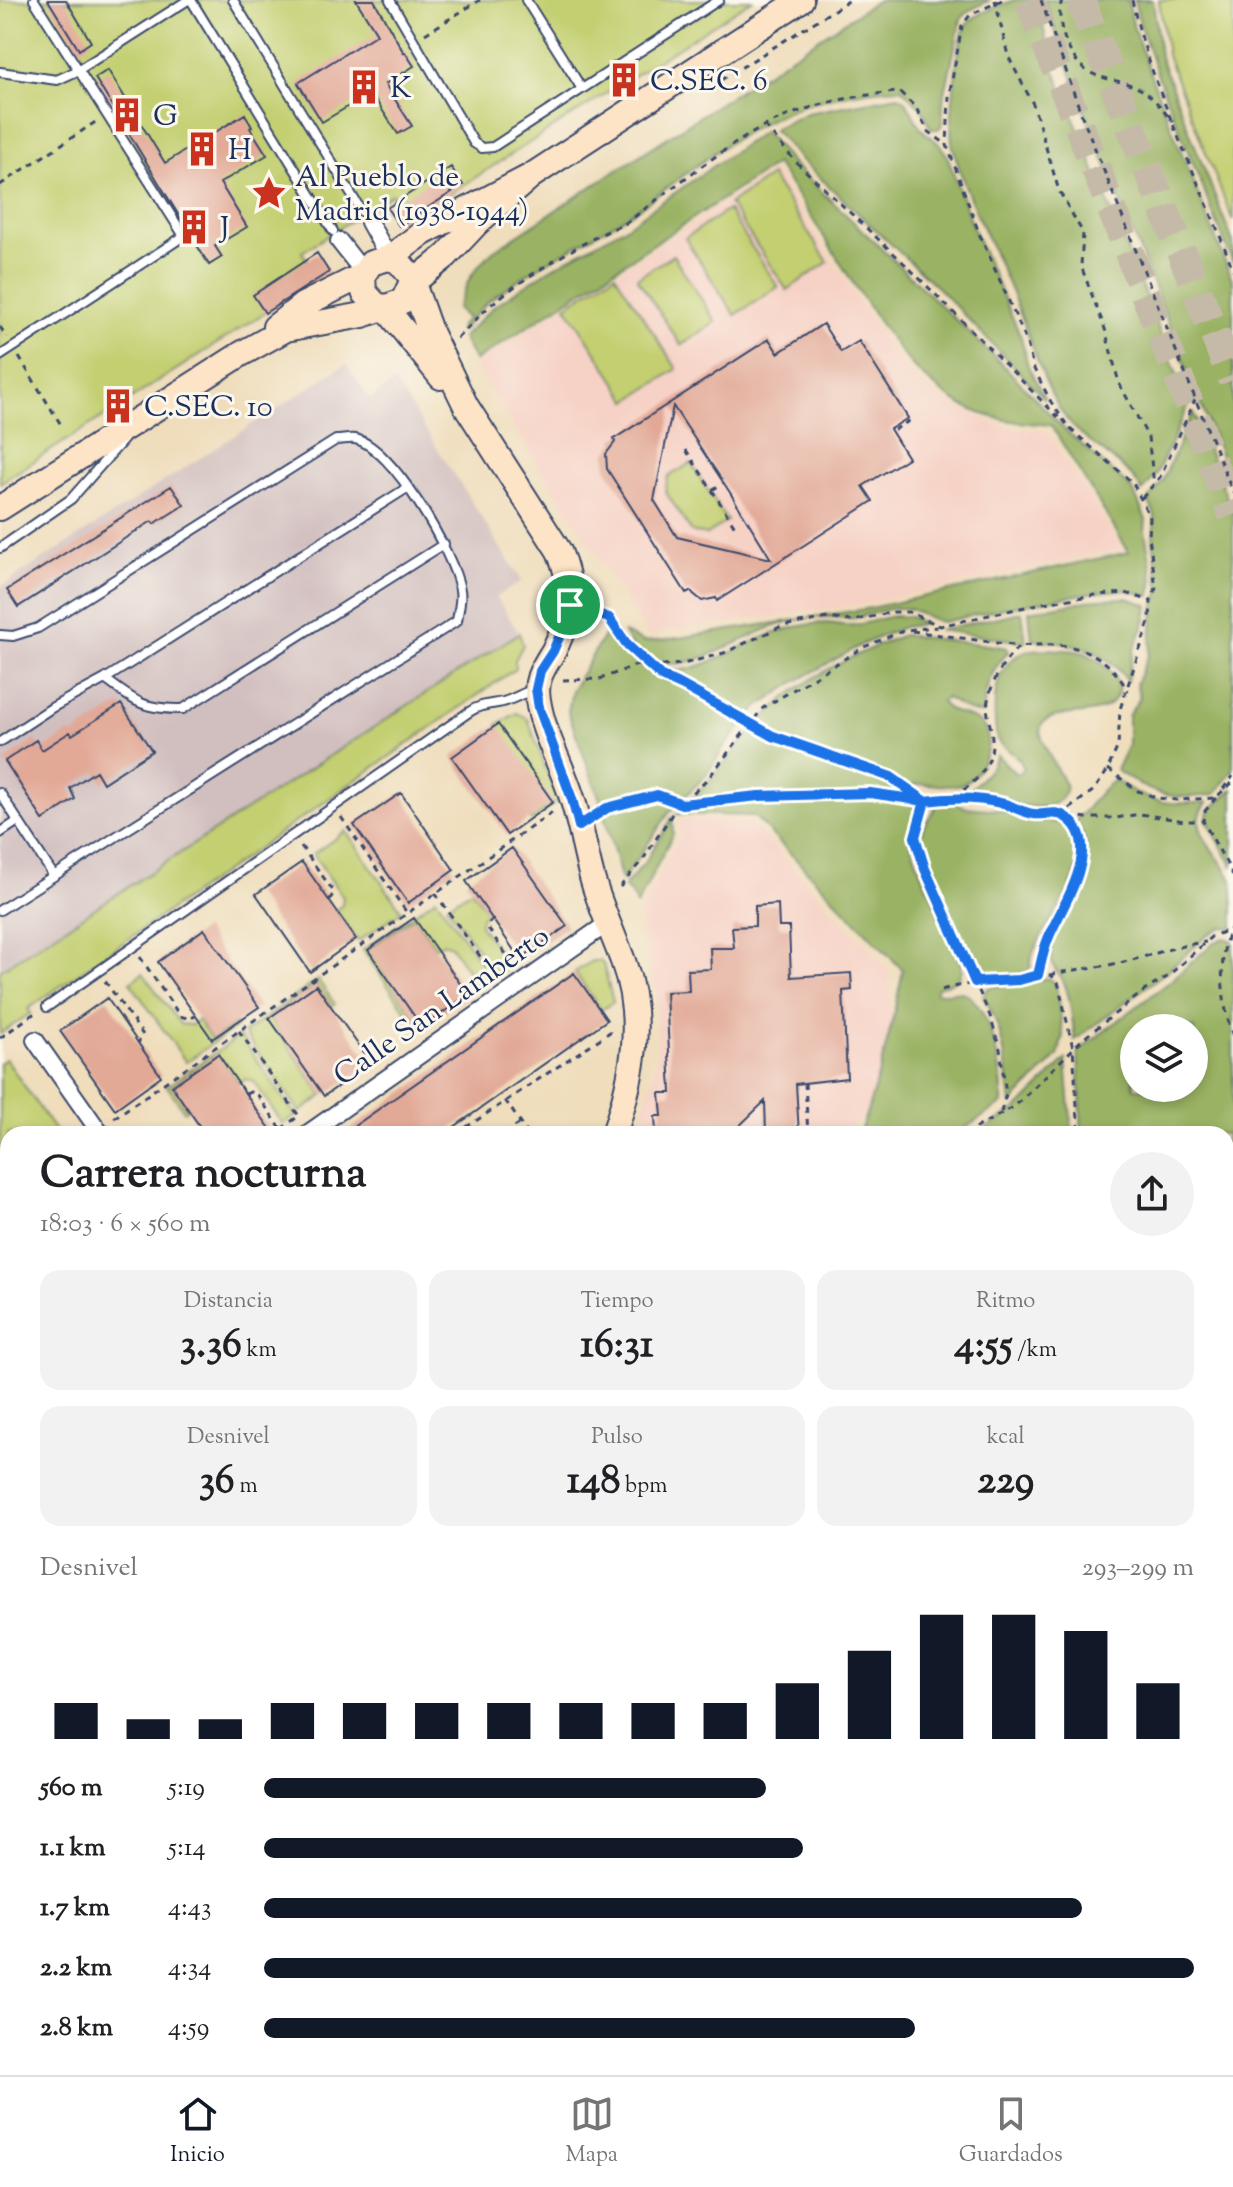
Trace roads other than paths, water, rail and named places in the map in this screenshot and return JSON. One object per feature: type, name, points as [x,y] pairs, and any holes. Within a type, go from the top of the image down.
[{"type":"street","points":[[241,354],[303,305],[363,274],[371,263],[389,258],[423,233],[531,176],[801,0]]},
{"type":"street","points":[[0,508],[241,354],[286,329],[363,315],[380,306],[403,301],[411,284],[446,256],[477,223],[531,176]]},
{"type":"street","points":[[366,217],[389,258],[405,267],[439,352],[466,406],[559,551],[568,572],[570,605],[566,621],[538,680],[539,708],[572,799],[593,881],[623,962],[635,1016],[636,1044],[632,1073],[616,1126]]},
{"type":"street","points":[[336,236],[363,274],[364,292],[380,306],[466,406]]},
{"type":"street","name":"Calle San Lamberto","points":[[318,1126],[608,923]]},
{"type":"street","points":[[35,1040],[95,1126]]},
{"type":"lane","points":[[0,356],[184,236],[34,0]]},
{"type":"lane","points":[[0,72],[57,80],[77,71],[190,0],[336,236]]},
{"type":"lane","points":[[233,0],[366,217]]},
{"type":"lane","points":[[390,0],[474,143],[482,148],[493,147],[719,0]]},
{"type":"lane","points":[[526,0],[582,89]]},
{"type":"lane","points":[[0,548],[71,499],[140,419]]},
{"type":"lane","points":[[0,635],[13,636],[38,628],[336,440],[357,439],[381,455],[428,516],[444,544],[461,592],[457,621],[0,910]]},
{"type":"lane","points":[[0,742],[407,488]]},
{"type":"lane","points":[[105,679],[152,709],[183,709],[444,544]]},
{"type":"lane","points":[[47,1007],[480,705],[507,701],[538,680]]},
{"type":"lane","points":[[0,793],[54,876]]},
{"type":"lane","points":[[0,833],[18,821]]},
{"type":"tunnel","points":[[1029,0],[1233,515]]},
{"type":"tunnel","points":[[1080,0],[1233,380]]},
{"type":"place","name":"C.SEC. 6","points":[[624,80]]},
{"type":"place","name":"K","points":[[364,87]]},
{"type":"place","name":"G","points":[[127,115]]},
{"type":"place","name":"H","points":[[202,149]]},
{"type":"place","name":"Al Pueblo de Madrid (1938-1944)","points":[[269,193]]},
{"type":"place","name":"J","points":[[194,227]]},
{"type":"place","name":"C.SEC. 10","points":[[118,406]]}]
